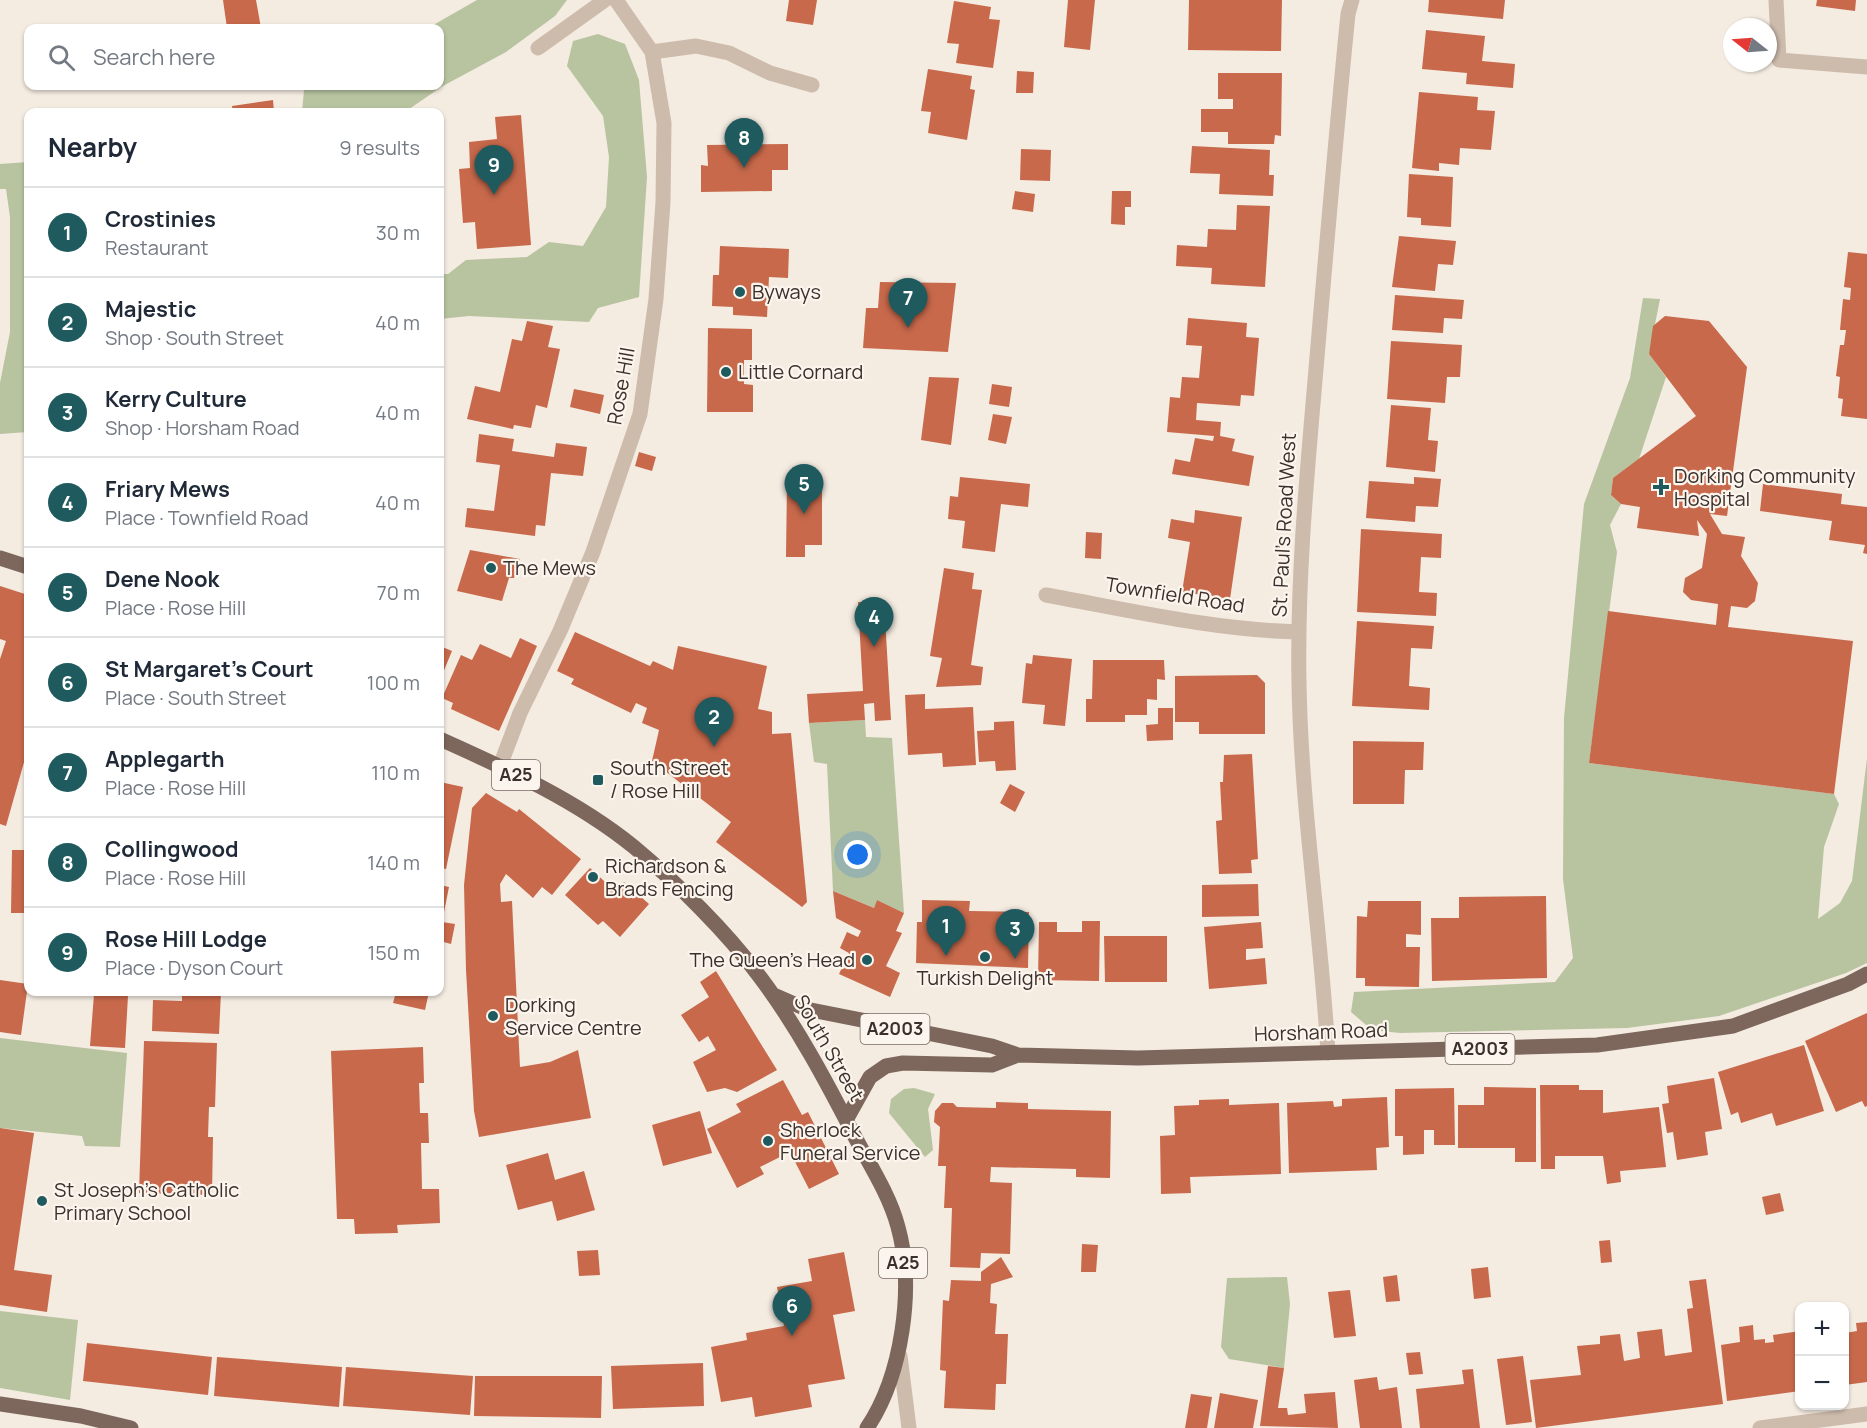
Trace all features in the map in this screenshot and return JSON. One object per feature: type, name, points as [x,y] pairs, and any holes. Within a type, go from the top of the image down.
[{"type":"main road","points":[[0,558],[24,566]]},
{"type":"main road","name":"South Street","points":[[444,741],[500,766],[591,815],[634,848],[721,929],[774,995],[846,1120],[898,1227],[905,1281],[900,1356],[881,1407],[867,1428]]},
{"type":"main road","name":"Horsham Road","points":[[774,995],[806,1009],[992,1046],[1018,1055],[1138,1058],[1597,1045],[1733,1026],[1848,984],[1867,974]]},
{"type":"main road","name":"A2003","points":[[846,1120],[870,1077],[886,1066],[903,1063],[992,1065],[1018,1055]]},
{"type":"main road","points":[[0,1404],[81,1416],[131,1428]]},
{"type":"street","points":[[538,48],[605,0]]},
{"type":"street","name":"Rose Hill","points":[[500,766],[520,713],[560,631],[593,552],[640,414],[656,299],[663,202],[664,123],[652,52],[616,0]]},
{"type":"street","name":"St. Paul's Road West","points":[[1328,1053],[1313,903],[1299,684],[1299,632],[1308,460],[1348,15],[1352,0]]},
{"type":"street","points":[[1776,0],[1779,60],[1867,67]]},
{"type":"street","points":[[652,52],[696,46],[729,53],[770,73],[812,85]]},
{"type":"street","name":"Townfield Road","points":[[1046,595],[1270,632],[1299,632]]},
{"type":"street","name":"South Street","points":[[900,1356],[909,1428]]},
{"type":"street","points":[[1760,1428],[1867,1414]]},
{"type":"green space","points":[[477,0],[567,0],[555,16],[506,52],[444,85],[444,24],[435,24]]},
{"type":"green space","points":[[598,34],[625,44],[639,80],[647,177],[639,297],[598,308],[589,322],[469,316],[444,319],[444,274],[448,274],[466,260],[527,257],[549,242],[583,246],[606,207],[609,157],[603,116],[567,66],[573,41]]},
{"type":"green space","points":[[304,90],[437,90],[411,108],[302,108]]},
{"type":"green space","points":[[24,162],[24,432],[0,434],[0,383],[10,332],[10,217],[6,189],[0,189],[0,164]]},
{"type":"green space","points":[[1643,298],[1660,299],[1649,354],[1666,377],[1639,459],[1613,478],[1611,495],[1621,504],[1610,525],[1617,552],[1589,763],[1834,794],[1839,804],[1824,847],[1818,919],[1840,903],[1852,881],[1867,758],[1867,963],[1846,973],[1719,1016],[1627,1028],[1400,1033],[1372,1030],[1351,1012],[1354,992],[1555,982],[1573,958],[1563,879],[1564,718],[1584,504],[1630,378]]},
{"type":"green space","points":[[865,720],[866,737],[892,738],[904,913],[877,900],[874,908],[833,891],[827,764],[814,762],[809,723]]},
{"type":"green space","points":[[0,1038],[127,1053],[120,1147],[85,1146],[82,1136],[0,1128]]},
{"type":"green space","points":[[914,1088],[935,1094],[928,1109],[933,1150],[925,1157],[889,1113],[891,1099],[904,1089]]},
{"type":"green space","points":[[1287,1277],[1290,1304],[1284,1368],[1229,1359],[1221,1347],[1227,1278]]},
{"type":"green space","points":[[0,1311],[78,1320],[70,1400],[0,1388]]},
{"type":"building","points":[[223,0],[256,0],[260,24],[226,24]]},
{"type":"building","points":[[789,0],[817,0],[813,25],[786,21]]},
{"type":"building","points":[[1068,0],[1095,0],[1090,50],[1064,47]]},
{"type":"building","points":[[1189,0],[1282,0],[1281,51],[1188,50]]},
{"type":"building","points":[[1429,0],[1505,0],[1503,19],[1428,12]]},
{"type":"building","points":[[1817,0],[1856,0],[1855,11],[1816,6]]},
{"type":"building","points":[[954,1],[991,7],[989,19],[1000,20],[993,68],[956,63],[959,44],[947,43]]},
{"type":"building","points":[[1426,30],[1485,36],[1482,61],[1515,64],[1513,88],[1466,84],[1467,73],[1422,69]]},
{"type":"building","points":[[928,69],[972,76],[970,89],[975,90],[967,140],[928,133],[931,112],[921,111]]},
{"type":"building","points":[[1017,71],[1034,72],[1033,93],[1016,93]]},
{"type":"building","points":[[1218,73],[1282,73],[1281,136],[1275,135],[1274,144],[1228,144],[1228,132],[1201,132],[1201,109],[1233,109],[1233,99],[1218,99]]},
{"type":"building","points":[[1419,92],[1478,97],[1477,110],[1495,111],[1491,150],[1460,148],[1459,165],[1439,163],[1439,171],[1412,168]]},
{"type":"building","points":[[273,100],[274,108],[232,108],[232,106]]},
{"type":"building","points":[[521,115],[531,245],[477,249],[475,222],[463,223],[459,169],[470,168],[469,142],[497,139],[495,117]]},
{"type":"building","points":[[788,144],[788,170],[772,170],[772,191],[701,192],[701,165],[708,166],[707,145]]},
{"type":"building","points":[[1192,146],[1270,150],[1269,175],[1274,175],[1273,196],[1219,194],[1220,174],[1190,173]]},
{"type":"building","points":[[1021,149],[1051,150],[1050,181],[1020,180]]},
{"type":"building","points":[[1409,174],[1453,177],[1451,227],[1421,225],[1421,218],[1407,217]]},
{"type":"building","points":[[1015,191],[1035,194],[1033,212],[1012,209]]},
{"type":"building","points":[[1112,191],[1131,191],[1131,207],[1125,207],[1125,225],[1111,224]]},
{"type":"building","points":[[1237,205],[1270,206],[1265,287],[1211,284],[1212,268],[1176,266],[1177,245],[1207,247],[1208,229],[1236,230]]},
{"type":"building","points":[[1399,236],[1456,241],[1453,265],[1438,264],[1435,291],[1392,287]]},
{"type":"building","name":"Byways","points":[[720,246],[789,249],[788,278],[769,277],[767,317],[733,315],[733,307],[712,306],[713,275],[719,275]]},
{"type":"building","points":[[1848,252],[1867,254],[1867,419],[1841,416],[1843,399],[1838,398],[1840,377],[1836,376],[1840,345],[1844,345],[1846,330],[1840,330],[1843,299],[1850,300],[1851,288],[1844,287]]},
{"type":"building","points":[[880,282],[956,283],[948,352],[863,348],[866,308],[878,308]]},
{"type":"building","points":[[1395,295],[1464,300],[1462,319],[1444,318],[1443,333],[1392,330]]},
{"type":"building","points":[[1665,316],[1709,321],[1747,367],[1727,516],[1710,514],[1722,534],[1745,537],[1741,556],[1758,583],[1755,601],[1747,608],[1731,606],[1728,627],[1853,641],[1834,794],[1589,763],[1608,611],[1716,625],[1718,604],[1691,600],[1683,592],[1685,578],[1702,568],[1707,534],[1697,520],[1699,536],[1637,528],[1640,507],[1621,504],[1611,495],[1613,478],[1696,416],[1649,354],[1653,326]]},
{"type":"building","points":[[1188,318],[1247,323],[1246,337],[1259,338],[1254,396],[1241,395],[1240,406],[1197,403],[1196,420],[1221,422],[1220,436],[1235,439],[1232,451],[1254,456],[1249,486],[1172,474],[1175,459],[1190,462],[1195,438],[1213,441],[1214,436],[1167,432],[1170,397],[1180,398],[1182,377],[1199,378],[1202,346],[1186,345]]},
{"type":"building","points":[[527,321],[553,326],[548,347],[560,349],[547,408],[536,405],[531,428],[514,425],[513,429],[467,419],[475,386],[500,392],[512,339],[522,341]]},
{"type":"building","name":"Little Cornard","points":[[708,328],[752,329],[752,360],[744,360],[744,384],[753,385],[753,412],[707,412]]},
{"type":"building","points":[[1391,341],[1462,345],[1460,377],[1447,377],[1445,403],[1387,399]]},
{"type":"building","points":[[929,377],[959,378],[951,445],[921,440]]},
{"type":"building","points":[[992,384],[1012,387],[1009,407],[989,404]]},
{"type":"building","points":[[574,389],[604,395],[600,414],[570,407]]},
{"type":"building","points":[[1391,405],[1431,408],[1428,440],[1438,441],[1435,472],[1386,467]]},
{"type":"building","points":[[993,414],[1012,417],[1006,444],[988,440]]},
{"type":"building","points":[[479,434],[514,439],[512,451],[554,457],[556,443],[587,447],[583,476],[551,473],[545,526],[536,525],[535,536],[465,527],[467,508],[494,511],[500,465],[476,462]]},
{"type":"building","points":[[639,452],[656,457],[652,471],[635,466]]},
{"type":"building","points":[[960,477],[1030,484],[1028,507],[1001,504],[995,552],[962,548],[965,521],[948,519],[950,496],[958,497]]},
{"type":"building","points":[[1414,477],[1441,479],[1438,507],[1416,506],[1415,522],[1366,518],[1369,481],[1414,484]]},
{"type":"building","points":[[787,483],[822,484],[822,545],[805,545],[805,557],[786,557]]},
{"type":"building","points":[[1763,484],[1842,494],[1841,504],[1867,507],[1867,554],[1863,553],[1865,545],[1829,540],[1832,521],[1760,511]]},
{"type":"building","points":[[1195,510],[1242,517],[1230,599],[1182,592],[1190,542],[1168,538],[1171,519],[1194,523]]},
{"type":"building","points":[[1361,529],[1442,534],[1441,558],[1421,557],[1419,592],[1437,593],[1436,616],[1357,612]]},
{"type":"building","points":[[1086,532],[1102,533],[1101,559],[1085,558]]},
{"type":"building","name":"The Mews","points":[[470,550],[520,559],[514,578],[509,578],[502,601],[457,591]]},
{"type":"building","points":[[944,568],[974,573],[972,589],[982,590],[971,665],[983,667],[981,685],[936,687],[942,658],[930,656]]},
{"type":"building","points":[[0,586],[24,594],[24,762],[6,826],[0,824],[0,659],[6,641],[0,639]]},
{"type":"building","points":[[884,601],[891,720],[875,721],[874,703],[864,704],[865,720],[809,723],[807,694],[863,691],[858,602]]},
{"type":"building","points":[[1357,621],[1434,626],[1432,649],[1411,648],[1409,686],[1430,688],[1429,710],[1352,706]]},
{"type":"building","points":[[575,632],[650,666],[653,661],[673,670],[678,646],[767,666],[758,709],[772,712],[772,734],[791,733],[807,902],[802,907],[716,842],[731,822],[652,761],[659,730],[642,723],[647,708],[636,703],[631,713],[571,684],[574,679],[557,671]]},
{"type":"building","points":[[520,638],[537,646],[499,731],[451,709],[453,703],[444,699],[444,693],[461,655],[472,660],[480,644],[511,658]]},
{"type":"building","points":[[444,648],[452,651],[444,670]]},
{"type":"building","points":[[1033,655],[1072,659],[1065,726],[1043,724],[1045,705],[1022,703],[1026,663],[1032,664]]},
{"type":"building","points":[[1093,660],[1164,660],[1165,680],[1157,679],[1157,700],[1147,699],[1147,715],[1125,715],[1125,722],[1086,722],[1086,699],[1092,699]]},
{"type":"building","points":[[1257,675],[1265,683],[1265,734],[1199,734],[1199,722],[1175,722],[1175,676]]},
{"type":"building","points":[[925,694],[925,709],[973,707],[976,765],[943,767],[942,753],[908,755],[905,695]]},
{"type":"building","points":[[1158,708],[1173,708],[1173,740],[1147,741],[1146,725],[1158,724]]},
{"type":"building","points":[[1014,721],[1016,770],[996,771],[995,761],[979,762],[977,731],[994,730],[994,722]]},
{"type":"building","points":[[1353,741],[1424,742],[1423,770],[1405,770],[1404,804],[1353,804]]},
{"type":"building","points":[[1252,754],[1258,859],[1251,860],[1252,873],[1219,874],[1216,821],[1222,820],[1220,782],[1223,782],[1224,755]]},
{"type":"building","points":[[444,783],[463,787],[446,869],[444,869]]},
{"type":"building","points":[[1010,784],[1025,792],[1015,812],[1000,803]]},
{"type":"building","points":[[486,793],[517,812],[519,809],[581,859],[552,895],[542,887],[533,898],[506,874],[500,884],[501,902],[512,901],[520,1067],[550,1062],[578,1050],[591,1118],[479,1137],[474,1111],[464,885],[472,808]]},
{"type":"building","points":[[12,850],[24,850],[24,913],[11,913]]},
{"type":"building","points":[[590,868],[616,892],[624,882],[649,904],[620,937],[603,921],[598,925],[565,895]]},
{"type":"building","points":[[1258,884],[1259,916],[1202,917],[1202,885]]},
{"type":"building","points":[[444,886],[449,887],[444,912]]},
{"type":"building","points":[[833,891],[874,908],[877,900],[904,913],[896,931],[902,933],[886,966],[900,973],[890,997],[839,974],[849,953],[840,948],[847,932],[858,937],[861,931],[836,918]]},
{"type":"building","points":[[1546,896],[1547,978],[1432,981],[1431,918],[1459,918],[1459,897]]},
{"type":"building","points":[[922,900],[970,901],[969,911],[1029,912],[1028,968],[916,963],[917,922],[922,922]]},
{"type":"building","points":[[1368,901],[1421,901],[1421,935],[1406,934],[1406,947],[1420,947],[1419,987],[1365,986],[1365,978],[1356,978],[1357,916],[1367,917]]},
{"type":"building","points":[[1082,921],[1100,921],[1099,981],[1038,980],[1039,922],[1057,922],[1057,932],[1082,932]]},
{"type":"building","points":[[444,922],[455,924],[451,944],[444,942]]},
{"type":"building","points":[[1261,922],[1263,948],[1246,949],[1246,960],[1265,958],[1267,984],[1209,989],[1204,927]]},
{"type":"building","points":[[1104,936],[1167,936],[1167,982],[1105,982]]},
{"type":"building","points":[[716,971],[777,1070],[737,1092],[725,1088],[707,1092],[693,1062],[716,1050],[708,1036],[699,1042],[681,1015],[709,997],[700,982]]},
{"type":"building","points":[[0,980],[24,983],[24,996],[26,996],[21,1035],[0,1032]]},
{"type":"building","points":[[94,996],[128,996],[125,1048],[90,1046]]},
{"type":"building","points":[[182,996],[221,996],[219,1034],[152,1031],[153,1000],[182,1001]]},
{"type":"building","points":[[395,996],[428,996],[425,1010],[393,1003]]},
{"type":"building","points":[[1867,1013],[1867,1106],[1865,1107],[1862,1101],[1836,1112],[1805,1041]]},
{"type":"building","points":[[144,1041],[217,1043],[215,1107],[209,1107],[208,1137],[213,1137],[212,1195],[139,1193]]},
{"type":"building","points":[[1804,1045],[1824,1111],[1776,1126],[1772,1113],[1741,1123],[1738,1112],[1731,1115],[1718,1072]]},
{"type":"building","points":[[423,1047],[424,1083],[419,1083],[420,1113],[428,1113],[429,1143],[421,1143],[422,1189],[439,1189],[440,1223],[397,1225],[398,1233],[355,1234],[354,1219],[337,1219],[331,1051]]},
{"type":"building","points":[[1714,1078],[1722,1129],[1705,1132],[1708,1155],[1677,1160],[1673,1132],[1667,1133],[1662,1104],[1669,1103],[1667,1086]]},
{"type":"building","name":"Sherlock Funeral Service","points":[[783,1080],[802,1115],[808,1112],[839,1174],[809,1189],[790,1152],[760,1167],[764,1174],[737,1188],[707,1129],[741,1112],[736,1104]]},
{"type":"building","points":[[1540,1085],[1579,1085],[1579,1090],[1603,1090],[1603,1113],[1659,1107],[1666,1167],[1620,1171],[1621,1182],[1607,1184],[1603,1156],[1555,1156],[1555,1169],[1541,1169]]},
{"type":"building","points":[[1484,1087],[1536,1088],[1536,1162],[1515,1162],[1515,1148],[1458,1148],[1458,1105],[1484,1105]]},
{"type":"building","points":[[1454,1088],[1455,1145],[1434,1145],[1434,1130],[1424,1130],[1424,1154],[1403,1155],[1403,1136],[1395,1136],[1395,1089]]},
{"type":"building","points":[[1387,1097],[1389,1147],[1376,1148],[1377,1170],[1289,1173],[1287,1103],[1333,1101],[1334,1107],[1342,1106],[1342,1099]]},
{"type":"building","points":[[1229,1099],[1229,1105],[1279,1103],[1281,1174],[1190,1177],[1191,1193],[1161,1194],[1160,1136],[1175,1135],[1174,1106],[1199,1105],[1199,1100]]},
{"type":"building","points":[[996,1102],[1028,1103],[1028,1109],[1111,1111],[1110,1178],[1076,1177],[1076,1169],[991,1167],[990,1182],[1012,1183],[1010,1254],[981,1253],[980,1268],[950,1267],[952,1208],[944,1208],[946,1166],[938,1166],[940,1127],[934,1122],[935,1111],[942,1103],[953,1103],[957,1107],[996,1108]]},
{"type":"building","points":[[700,1111],[712,1153],[663,1166],[652,1125]]},
{"type":"building","points":[[0,1128],[34,1133],[14,1270],[52,1275],[47,1312],[0,1305]]},
{"type":"building","points":[[548,1153],[555,1180],[584,1171],[595,1210],[557,1221],[552,1201],[518,1210],[506,1165]]},
{"type":"building","points":[[1780,1193],[1784,1211],[1766,1215],[1762,1197]]},
{"type":"building","points":[[1610,1240],[1612,1262],[1601,1263],[1599,1241]]},
{"type":"building","points":[[1082,1244],[1098,1245],[1096,1272],[1081,1272]]},
{"type":"building","points":[[598,1250],[600,1275],[579,1276],[577,1251]]},
{"type":"building","points":[[844,1252],[855,1311],[833,1315],[845,1379],[808,1385],[812,1407],[755,1417],[752,1397],[721,1402],[711,1347],[747,1340],[746,1333],[784,1326],[777,1287],[812,1281],[808,1259]]},
{"type":"building","points":[[1001,1257],[1013,1277],[991,1284],[990,1303],[997,1304],[995,1334],[1008,1334],[1006,1384],[996,1384],[995,1410],[944,1408],[946,1371],[940,1370],[943,1300],[949,1301],[951,1280],[981,1281],[981,1272]]},
{"type":"building","points":[[1488,1267],[1491,1297],[1474,1299],[1471,1269]]},
{"type":"building","points":[[1397,1275],[1400,1301],[1386,1302],[1383,1277]]},
{"type":"building","points":[[1706,1279],[1723,1404],[1536,1428],[1530,1380],[1581,1375],[1577,1346],[1600,1344],[1600,1336],[1620,1334],[1624,1361],[1640,1358],[1637,1332],[1662,1329],[1665,1356],[1692,1352],[1687,1309],[1693,1308],[1689,1281]]},
{"type":"building","points":[[1350,1290],[1356,1336],[1334,1338],[1328,1292]]},
{"type":"building","points":[[1867,1322],[1867,1382],[1849,1384],[1849,1332],[1857,1331],[1856,1323]]},
{"type":"building","points":[[1753,1325],[1754,1340],[1765,1339],[1765,1343],[1774,1342],[1773,1335],[1795,1332],[1795,1392],[1727,1401],[1721,1345],[1740,1342],[1739,1327]]},
{"type":"building","points":[[87,1343],[212,1357],[208,1395],[83,1381]]},
{"type":"building","points":[[1420,1352],[1423,1374],[1409,1375],[1406,1353]]},
{"type":"building","points":[[1523,1356],[1532,1422],[1506,1425],[1497,1359]]},
{"type":"building","points":[[217,1357],[342,1367],[339,1407],[214,1396]]},
{"type":"building","points":[[703,1363],[704,1406],[613,1409],[611,1366]]},
{"type":"building","points":[[1268,1366],[1284,1368],[1278,1408],[1287,1408],[1288,1415],[1306,1413],[1304,1394],[1335,1392],[1338,1428],[1260,1426]]},
{"type":"building","points":[[346,1367],[473,1376],[470,1415],[343,1406]]},
{"type":"building","points":[[1473,1369],[1480,1428],[1420,1428],[1416,1389],[1464,1384],[1462,1370]]},
{"type":"building","points":[[475,1376],[602,1376],[601,1418],[474,1416]]},
{"type":"building","points":[[1377,1377],[1379,1390],[1397,1387],[1402,1428],[1360,1428],[1354,1380]]},
{"type":"building","points":[[1220,1393],[1258,1400],[1253,1428],[1214,1428]]},
{"type":"building","points":[[1191,1394],[1212,1397],[1207,1428],[1185,1428]]},
{"type":"place","name":"Collingwood","points":[[744,168]]},
{"type":"place","name":"Rose Hill Lodge","points":[[494,195]]},
{"type":"place","name":"Byways","points":[[740,292]]},
{"type":"place","name":"Applegarth","points":[[908,328]]},
{"type":"place","name":"Little Cornard","points":[[726,372]]},
{"type":"place","name":"Dorking Community Hospital","points":[[1661,487]]},
{"type":"place","name":"Dene Nook","points":[[804,514]]},
{"type":"place","name":"The Mews","points":[[491,568]]},
{"type":"place","name":"Friary Mews","points":[[874,647]]},
{"type":"place","name":"Majestic","points":[[714,747]]},
{"type":"place","name":"South Street / Rose Hill","points":[[598,780]]},
{"type":"place","name":"Richardson & Brads Fencing","points":[[593,877]]},
{"type":"place","name":"Crostinies","points":[[946,956]]},
{"type":"place","name":"Turkish Delight","points":[[985,957]]},
{"type":"place","name":"Kerry Culture","points":[[1015,959]]},
{"type":"place","name":"The Queen's Head","points":[[867,960]]},
{"type":"place","name":"Dorking Service Centre","points":[[493,1016]]},
{"type":"place","name":"Sherlock Funeral Service","points":[[768,1141]]},
{"type":"place","name":"St Joseph's Catholic Primary School","points":[[42,1201]]},
{"type":"place","name":"St Margaret's Court","points":[[792,1336]]}]
